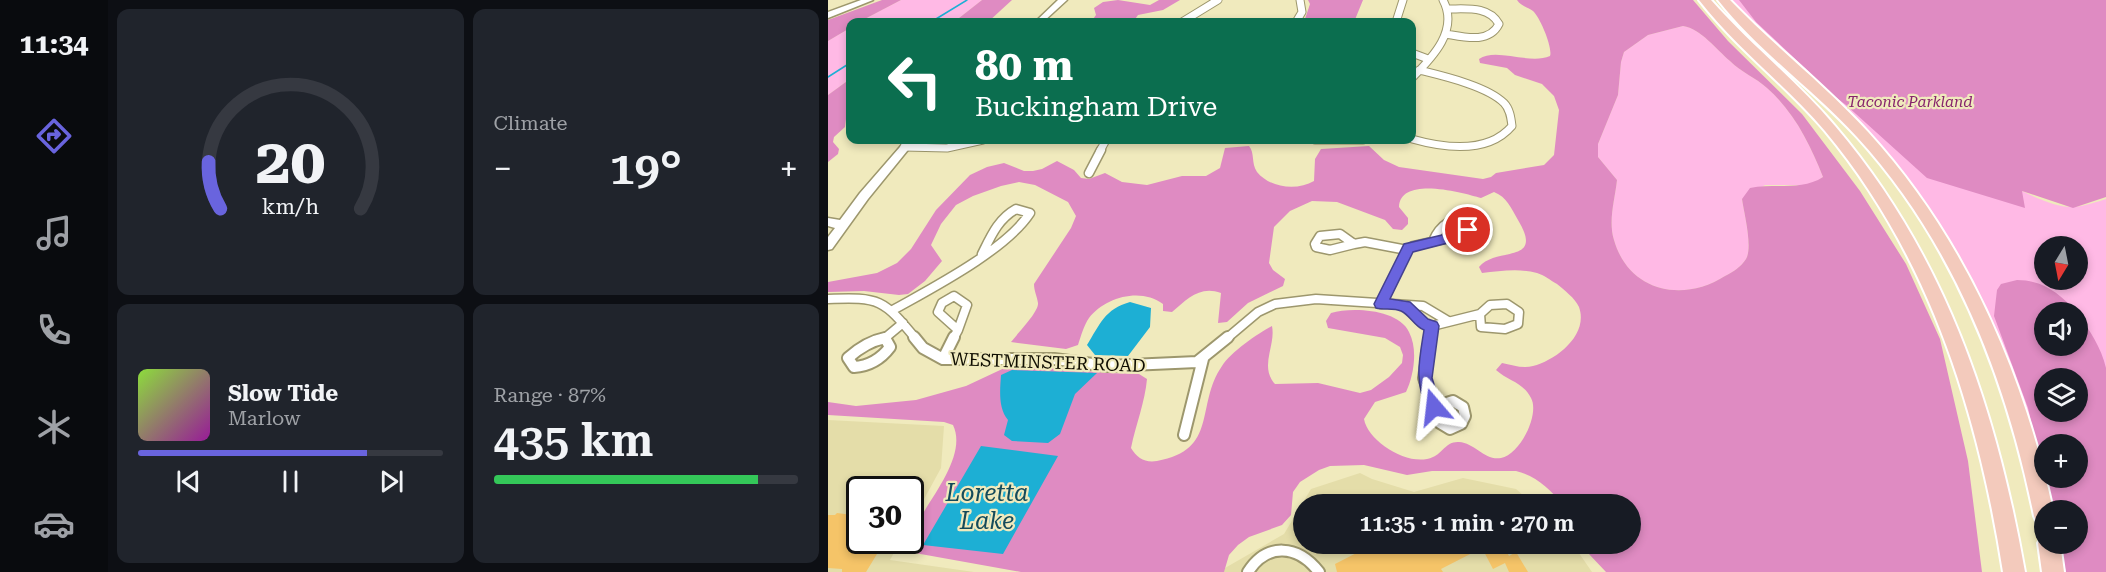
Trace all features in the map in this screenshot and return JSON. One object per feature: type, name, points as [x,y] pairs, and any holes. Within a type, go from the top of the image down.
[{"type":"highway","points":[[1705,0],[1807,103],[1843,144],[1888,208],[1915,254],[1950,328],[1976,401],[1999,486],[2014,572]]},
{"type":"highway","points":[[1724,0],[1864,136],[1901,182],[1938,234],[1971,294],[2002,364],[2028,443],[2040,500]]},
{"type":"highway","points":[[2051,554],[2053,572]]},
{"type":"main road","points":[[1043,18],[1063,0]]},
{"type":"main road","points":[[828,15],[865,1]]},
{"type":"main road","points":[[828,246],[906,144]]},
{"type":"main road","points":[[828,222],[843,225]]},
{"type":"street","points":[[1189,18],[1218,0]]},
{"type":"street","points":[[1298,18],[1302,12],[1300,0]]},
{"type":"street","points":[[1397,18],[1403,0]]},
{"type":"street","points":[[1416,73],[1446,34],[1450,19],[1449,9],[1443,0]]},
{"type":"street","points":[[1446,34],[1486,36],[1494,33],[1499,24],[1498,19],[1488,12],[1449,9]]},
{"type":"street","points":[[1416,54],[1428,59]]},
{"type":"street","points":[[1416,140],[1442,146],[1476,145],[1501,138],[1512,126],[1508,107],[1496,97],[1419,70]]},
{"type":"street","points":[[915,144],[947,148],[964,144]]},
{"type":"street","points":[[1089,173],[1104,144]]},
{"type":"street","points":[[828,299],[872,300],[893,310],[982,254],[1018,230],[1029,219],[1030,213],[1016,209],[1004,216],[998,222],[982,254]]},
{"type":"street","points":[[1381,304],[1407,250],[1413,246],[1433,241]]},
{"type":"street","points":[[1354,244],[1365,242],[1407,250]]},
{"type":"street","points":[[1184,435],[1203,359],[1258,312],[1275,304],[1316,299],[1428,308],[1448,321]]},
{"type":"street","points":[[1405,306],[1423,324],[1432,326],[1480,314]]},
{"type":"street","name":"WESTMINSTER ROAD","points":[[893,310],[923,348],[943,359],[1054,359],[1108,366],[1161,365],[1203,359]]},
{"type":"street","points":[[885,338],[903,323]]},
{"type":"street","points":[[1432,326],[1425,378],[1434,407]]},
{"type":"street","points":[[943,359],[958,330]]},
{"type":"street","points":[[1248,572],[1255,562],[1268,553],[1282,549],[1309,559],[1319,572]]},
{"type":"shaded area","points":[[828,420],[944,426],[941,468],[924,499],[924,476],[846,476],[846,554],[893,554],[890,560],[974,572],[828,572]]},
{"type":"shaded area","points":[[1360,473],[1414,492],[1463,478],[1516,489],[1522,494],[1308,494],[1311,489]]},
{"type":"shaded area","points":[[1293,519],[1293,554],[1580,554],[1592,572],[1223,572],[1225,568],[1284,534]]},
{"type":"green space","points":[[882,0],[901,0],[867,18],[846,18],[846,30],[828,41],[828,20]]},
{"type":"green space","points":[[901,0],[982,0],[959,18],[867,18]]},
{"type":"green space","points":[[982,0],[1012,0],[992,18],[959,18]]},
{"type":"green space","points":[[1118,0],[1150,5],[1159,0],[1180,0],[1163,10],[1138,15],[1136,18],[1094,18],[1096,15],[1094,8],[1103,2]]},
{"type":"green space","points":[[1308,0],[1363,0],[1356,18],[1305,18],[1310,4]]},
{"type":"green space","points":[[1517,0],[1693,0],[1728,41],[1802,114],[1860,191],[1906,264],[1940,339],[1968,461],[1982,572],[1606,572],[1589,554],[1641,554],[1641,494],[1554,494],[1536,480],[1516,471],[1432,471],[1407,475],[1364,465],[1330,466],[1300,482],[1293,492],[1291,515],[1282,525],[1249,537],[1238,545],[1229,555],[1224,572],[1021,572],[921,554],[924,554],[924,512],[943,482],[955,452],[956,438],[953,425],[944,422],[828,415],[828,402],[856,406],[916,400],[966,386],[1013,364],[1139,374],[1147,379],[1131,448],[1142,459],[1157,461],[1176,455],[1190,447],[1203,424],[1209,396],[1222,366],[1231,355],[1272,326],[1268,370],[1275,384],[1318,383],[1360,393],[1371,390],[1389,377],[1402,363],[1403,355],[1400,347],[1385,338],[1328,328],[1326,321],[1331,313],[1362,310],[1385,314],[1403,324],[1412,339],[1414,354],[1413,370],[1406,392],[1375,402],[1364,419],[1373,436],[1391,451],[1413,459],[1433,457],[1455,442],[1470,445],[1485,455],[1495,458],[1501,458],[1515,450],[1530,423],[1533,405],[1524,388],[1496,370],[1502,363],[1529,367],[1551,358],[1568,345],[1575,336],[1581,317],[1579,307],[1572,297],[1542,275],[1516,270],[1482,273],[1479,267],[1487,261],[1522,249],[1526,243],[1525,234],[1511,207],[1494,192],[1481,198],[1448,190],[1410,191],[1402,197],[1399,207],[1408,218],[1408,224],[1402,230],[1393,229],[1385,220],[1337,202],[1312,201],[1290,211],[1274,227],[1269,263],[1273,270],[1285,279],[1283,286],[1248,303],[1227,322],[1218,323],[1221,293],[1200,292],[1172,312],[1163,311],[1163,304],[1154,299],[1134,295],[1114,300],[1096,311],[1089,318],[1078,345],[1066,349],[1011,342],[1035,312],[1038,303],[1034,284],[1071,228],[1076,216],[1068,202],[1035,185],[1019,182],[1001,186],[956,205],[941,224],[931,245],[942,261],[925,281],[908,294],[864,291],[828,292],[828,282],[877,273],[897,263],[911,249],[936,210],[970,175],[987,167],[1004,163],[1024,171],[1033,171],[1057,161],[1074,170],[1081,178],[1089,179],[1105,173],[1122,182],[1147,185],[1182,176],[1206,176],[1220,168],[1225,148],[1249,146],[1255,169],[1262,177],[1276,185],[1292,187],[1314,181],[1315,159],[1321,149],[1369,146],[1384,160],[1399,167],[1483,179],[1496,173],[1544,165],[1554,155],[1559,110],[1554,96],[1542,84],[1515,75],[1507,68],[1480,63],[1479,59],[1494,55],[1532,59],[1550,56],[1548,40],[1539,19],[1533,11]],"holes":[[[1683,26],[1696,31],[1734,65],[1763,84],[1777,97],[1800,129],[1823,177],[1806,184],[1750,188],[1742,199],[1749,247],[1744,262],[1734,271],[1709,284],[1692,289],[1675,290],[1659,288],[1645,281],[1621,258],[1612,233],[1612,210],[1617,180],[1598,157],[1598,144],[1618,95],[1624,52],[1648,35]]]},
{"type":"green space","name":"Taconic Parkland","points":[[1730,0],[2106,0],[1944,143],[2007,183],[2043,201],[2074,207],[2106,199],[2106,572],[2065,572],[2062,554],[2088,554],[2088,500],[2078,500],[2078,488],[2088,488],[2088,434],[2034,434],[1998,333],[1964,263],[1944,230],[1898,167],[1820,85]]},
{"type":"green space","points":[[1739,0],[2106,0],[2106,197],[2073,208],[2022,191],[2025,208],[1927,178],[1846,105],[1818,84],[1808,71],[1756,22]]},
{"type":"green space","points":[[1683,26],[1702,35],[1734,65],[1763,84],[1777,97],[1800,129],[1823,177],[1811,185],[1765,185],[1742,199],[1749,247],[1744,262],[1734,271],[1709,284],[1692,289],[1675,290],[1659,288],[1645,281],[1621,258],[1612,233],[1612,210],[1617,180],[1598,157],[1598,144],[1618,95],[1624,52],[1648,35]]},
{"type":"green space","points":[[846,30],[846,82],[828,95],[828,41]]},
{"type":"green space","points":[[846,82],[845,127],[834,137],[833,142],[839,149],[838,154],[828,162],[828,95]]},
{"type":"green space","points":[[2017,280],[2034,282],[2034,290],[2051,290],[2067,302],[2034,302],[2034,356],[2088,356],[2088,329],[2104,360],[2106,368],[2106,572],[2066,572],[2062,554],[2088,554],[2088,500],[2049,500],[2046,488],[2088,488],[2088,434],[2034,435],[2028,408],[1994,316],[1997,290],[2001,284]]},
{"type":"water","points":[[1130,302],[1151,308],[1150,327],[1128,356],[1095,355],[1087,345],[1100,324],[1109,313]]},
{"type":"water","points":[[1012,370],[1097,373],[1075,394],[1060,434],[1048,443],[1012,441],[1004,435],[1008,420],[1001,404],[1001,375]]},
{"type":"water","name":"Loretta Lake","points":[[981,446],[1058,456],[1003,554],[924,545]]},
{"type":"building","points":[[837,513],[846,514],[846,554],[877,554],[866,572],[842,572],[842,569],[828,568],[828,515]]},
{"type":"building","points":[[1355,554],[1470,554],[1441,569],[1443,572],[1337,572],[1335,564]]},
{"type":"building","points":[[1485,554],[1508,554],[1509,556],[1517,554],[1528,572],[1509,572],[1505,563],[1493,569]]},
{"type":"waterway","points":[[938,18],[967,0]]},
{"type":"waterway","points":[[828,77],[846,66]]},
{"type":"route","points":[[1434,407],[1425,378],[1432,326],[1423,324],[1405,306],[1381,304],[1408,248],[1461,236],[1467,234],[1468,230]]}]
